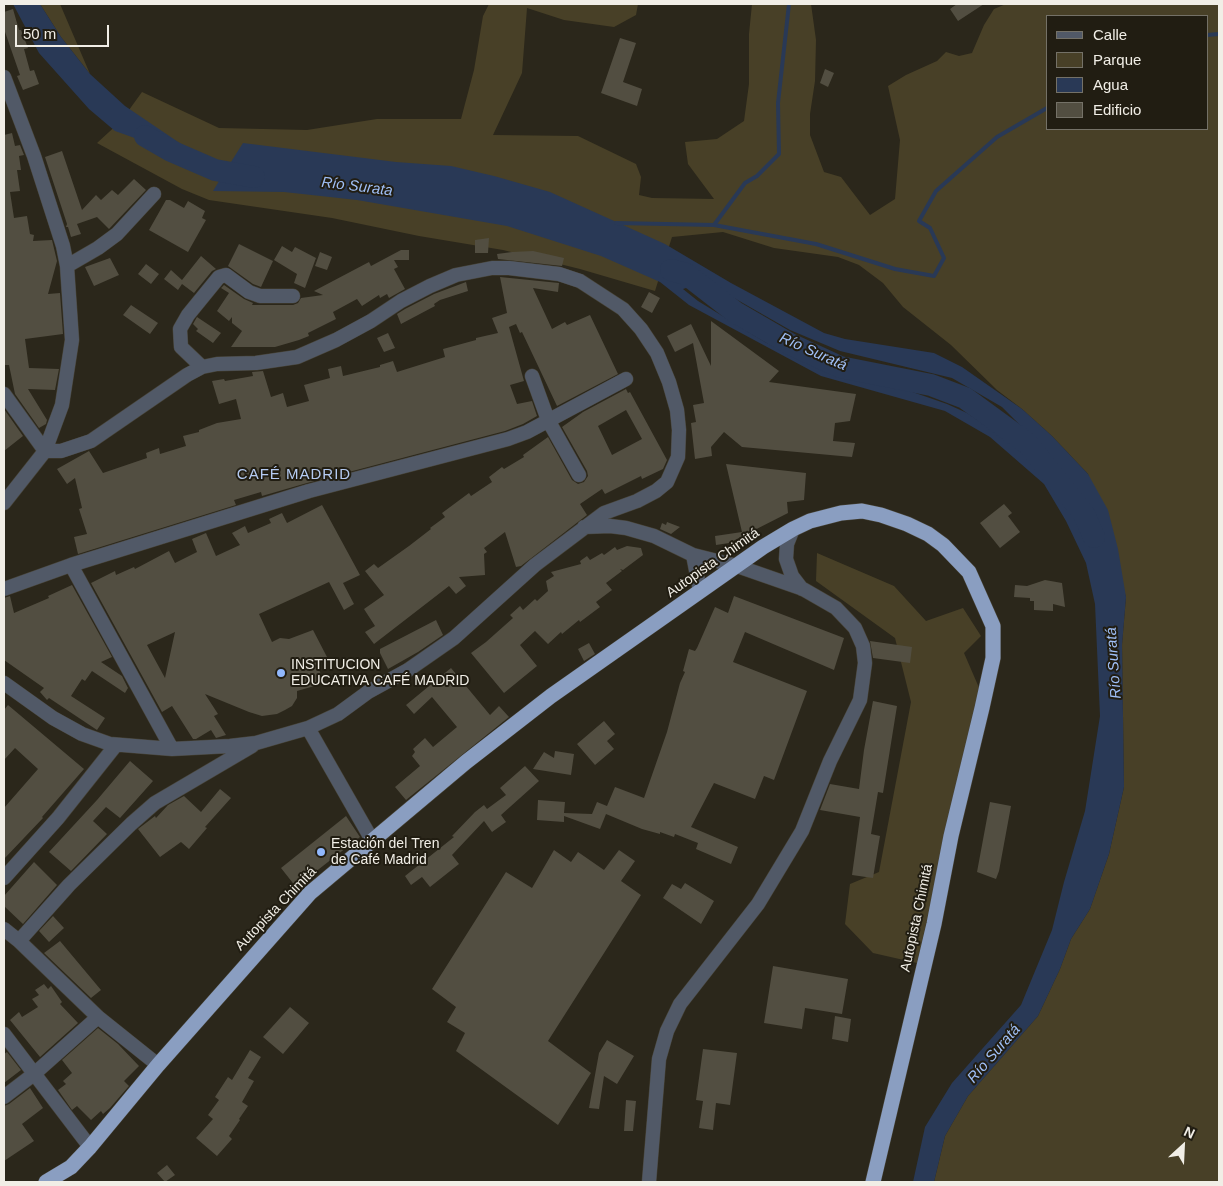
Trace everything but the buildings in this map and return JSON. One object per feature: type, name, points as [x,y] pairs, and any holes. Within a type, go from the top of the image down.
[{"type":"highway","name":"Autopista Chimitá","points":[[46,1182],[71,1166],[90,1147],[158,1065],[310,893],[466,762],[551,696],[763,547],[792,529],[810,521],[840,513],[862,511],[882,515],[928,534],[943,545],[969,572],[993,626],[993,658],[984,700],[951,836],[934,924],[873,1182]]},
{"type":"street","points":[[4,77],[63,246],[67,266],[72,340],[62,405],[45,451],[4,503]]},
{"type":"street","points":[[67,266],[98,248],[117,234],[154,194]]},
{"type":"street","points":[[4,685],[53,718],[82,734],[110,744],[172,749],[230,746],[256,743],[308,728],[338,714],[368,692],[408,670],[454,638],[535,565],[604,512],[637,501],[656,491],[667,482],[678,457],[679,430],[677,410],[669,382],[657,354],[641,329],[623,309],[580,281],[559,274],[509,268],[492,268],[465,273],[430,286],[336,340],[297,357],[256,364],[202,366],[91,441],[61,451],[45,451]]},
{"type":"street","points":[[202,366],[181,347],[180,329],[188,315],[219,277],[226,275],[249,292],[260,296],[293,296]]},
{"type":"street","points":[[532,376],[548,420],[579,475]]},
{"type":"street","points":[[4,589],[72,565],[308,491],[527,432],[626,379]]},
{"type":"street","points":[[4,394],[45,451]]},
{"type":"street","points":[[584,526],[626,528],[654,536],[693,555],[737,566],[803,589],[836,608],[855,628],[863,646],[865,663],[860,700],[830,761],[802,831],[758,904],[680,1004],[667,1031],[659,1059],[649,1182]]},
{"type":"street","points":[[792,529],[787,544],[786,559],[792,576],[803,589]]},
{"type":"street","points":[[693,555],[700,591]]},
{"type":"street","points":[[72,565],[172,749]]},
{"type":"street","points":[[308,728],[372,840]]},
{"type":"street","points":[[19,941],[69,885],[155,803],[256,743]]},
{"type":"street","points":[[4,878],[58,818],[116,744]]},
{"type":"street","points":[[4,929],[98,1017],[158,1065]]},
{"type":"street","points":[[4,1097],[34,1074],[98,1017]]},
{"type":"street","points":[[4,1034],[90,1147]]},
{"type":"green space","points":[[40,4],[60,4],[90,74],[61,37]]},
{"type":"green space","points":[[489,4],[638,4],[636,15],[614,27],[564,20],[527,8],[522,73],[493,135],[578,136],[636,164],[641,177],[639,195],[652,198],[714,199],[688,164],[685,142],[717,139],[744,121],[749,84],[749,34],[752,4],[811,4],[816,40],[815,81],[810,114],[810,135],[824,172],[841,177],[870,215],[895,199],[900,140],[888,86],[906,75],[937,61],[946,52],[959,56],[972,53],[984,25],[994,9],[1006,4],[1219,4],[1219,1182],[934,1182],[945,1136],[968,1096],[1038,1016],[1060,969],[1071,939],[1090,909],[1109,854],[1124,787],[1122,645],[1126,597],[1088,474],[1052,436],[997,390],[951,345],[903,307],[883,283],[859,265],[838,257],[774,248],[723,232],[672,237],[655,291],[580,269],[503,250],[419,236],[332,218],[209,200],[182,189],[97,143],[121,121],[142,92],[219,128],[307,130],[377,119],[461,119],[474,70],[483,16]]},
{"type":"green space","points":[[817,553],[894,586],[926,621],[963,608],[981,636],[964,653],[980,690],[917,963],[873,953],[845,924],[850,884],[879,872],[911,702],[895,638],[816,581]]},
{"type":"water","points":[[13,4],[40,4],[61,37],[90,74],[125,106],[224,173],[115,131],[89,109],[39,53]]},
{"type":"water","points":[[243,143],[396,162],[451,166],[550,192],[665,244],[731,283],[824,333],[845,339],[934,353],[962,367],[1022,409],[1052,436],[1088,474],[1108,510],[1118,549],[1126,597],[1122,645],[1124,787],[1109,854],[1090,909],[1071,939],[1060,969],[1038,1016],[968,1096],[945,1136],[934,1182],[913,1182],[925,1127],[952,1083],[1021,1005],[1052,930],[1085,811],[1100,716],[1095,604],[1086,563],[1066,521],[1044,484],[990,437],[945,411],[821,376],[689,305],[660,282],[601,256],[507,226],[357,200],[284,192],[213,191]],"holes":[[[701,283],[734,298],[790,330],[840,351],[952,378],[1002,407],[1039,444],[1060,471],[1086,520],[1041,466],[967,413],[901,388],[860,380],[816,367],[765,342],[698,301],[683,289]]]},
{"type":"waterway","points":[[714,225],[745,183],[757,176],[779,154],[778,103],[789,4]]},
{"type":"waterway","points":[[1208,35],[1219,34]]},
{"type":"waterway","points":[[616,223],[714,225],[816,244],[895,269],[934,276],[944,258],[930,228],[919,221],[936,191],[997,137],[1046,109]]},
{"type":"waterway","name":"Río Surata","points":[[145,136],[171,151],[215,170],[254,177]]},
{"type":"waterway","name":"Río Suratá","points":[[671,270],[686,274],[735,312],[790,344],[840,367],[931,385],[965,398],[1028,444],[1084,514],[1094,537]]},
{"type":"place","name":"INSTITUCION EDUCATIVA CAFÉ MADRID","points":[[281,673]]},
{"type":"place","name":"Estación del Tren de Café Madrid","points":[[321,852]]},
{"type":"district","name":"CAFÉ MADRID","points":[[294,475]]}]
